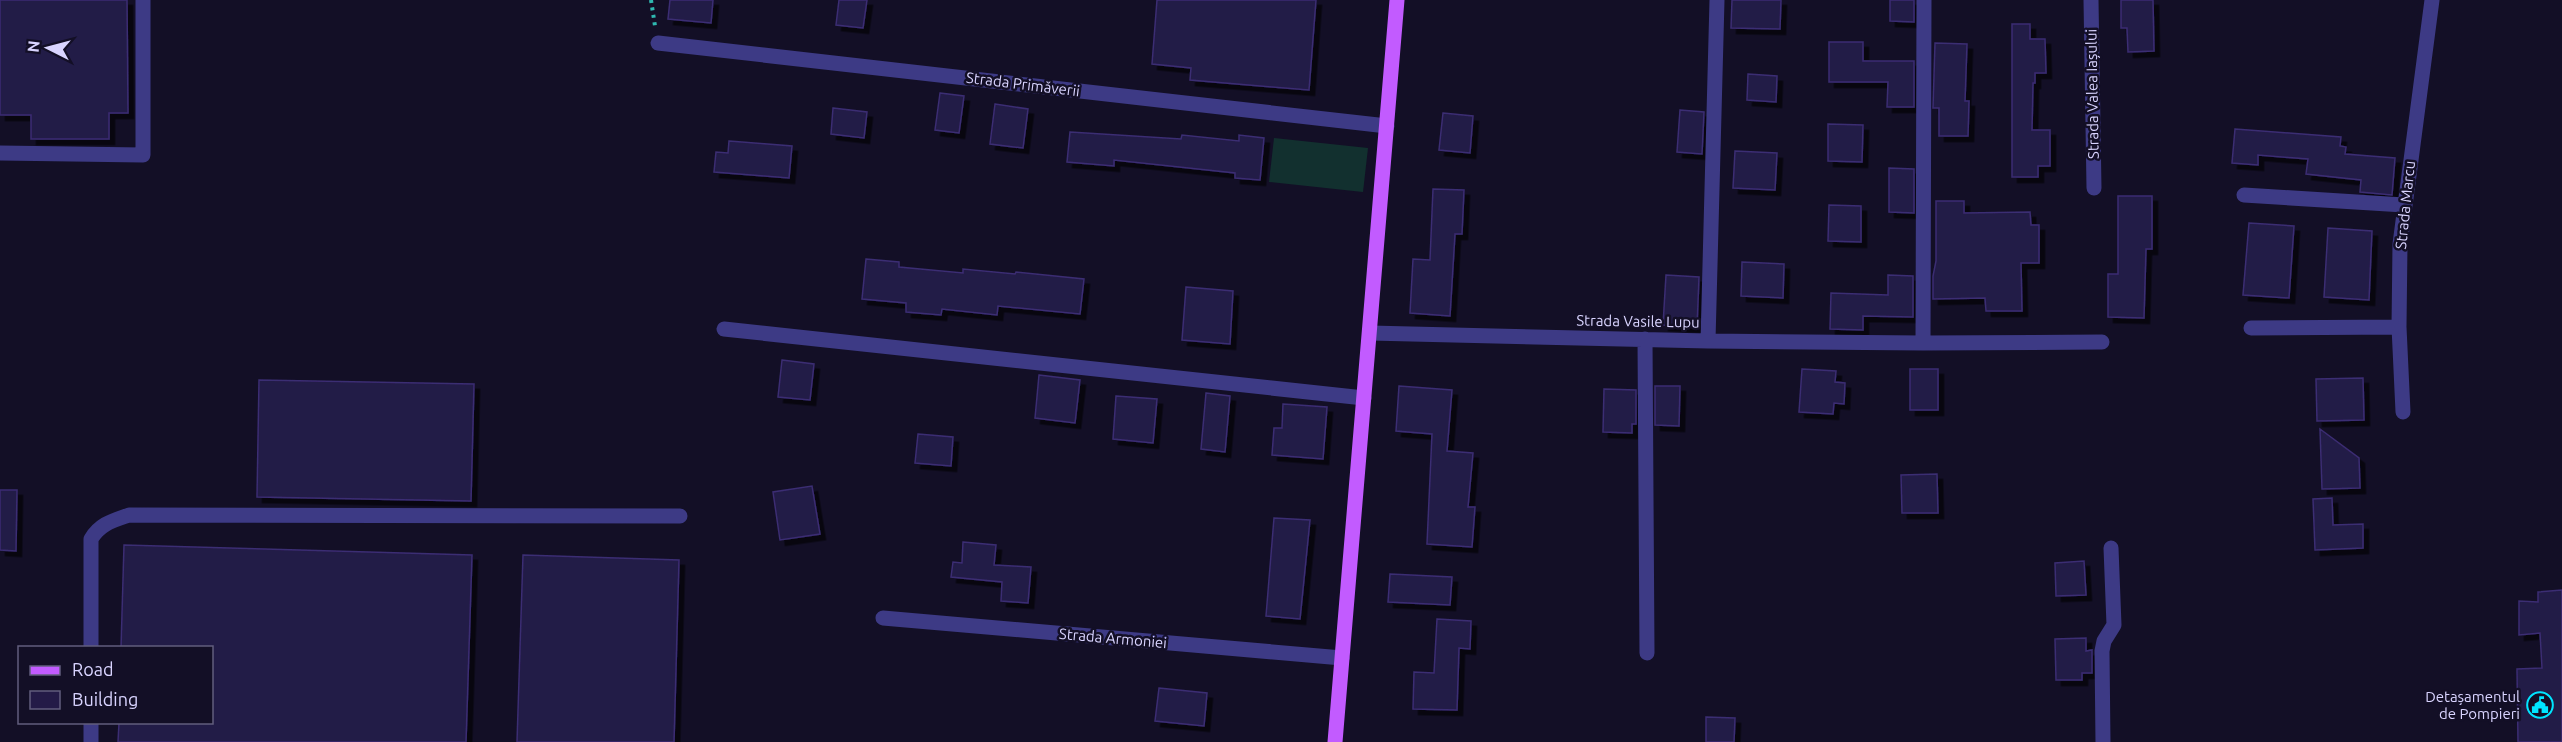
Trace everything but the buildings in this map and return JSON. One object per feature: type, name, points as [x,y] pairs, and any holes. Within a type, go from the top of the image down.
[{"type":"main road","points":[[1335,742],[1397,0]]},
{"type":"street","points":[[0,153],[143,155],[142,0]]},
{"type":"street","name":"Strada Vasile Lupu","points":[[1370,333],[1708,340],[1717,0]]},
{"type":"street","points":[[1923,343],[1924,0]]},
{"type":"street","name":"Strada Valea Iașului","points":[[2091,0],[2094,188]]},
{"type":"street","name":"Strada Marcu","points":[[2403,412],[2399,327],[2400,244],[2432,0]]},
{"type":"street","name":"Strada Primăverii","points":[[658,43],[1387,126]]},
{"type":"street","points":[[2244,195],[2404,205]]},
{"type":"street","points":[[2251,328],[2399,327]]},
{"type":"street","points":[[724,329],[1364,398]]},
{"type":"street","points":[[1645,339],[1647,652]]},
{"type":"street","points":[[1708,340],[1923,343],[2102,342]]},
{"type":"street","points":[[91,646],[91,539],[98,528],[109,521],[129,515],[680,516]]},
{"type":"street","points":[[2103,742],[2102,651],[2104,641],[2114,625],[2111,548]]},
{"type":"street","name":"Strada Armoniei","points":[[884,618],[1342,658]]},
{"type":"street","points":[[91,724],[91,742]]},
{"type":"path","points":[[651,0],[658,43]]},
{"type":"green space","points":[[1274,138],[1368,148],[1363,192],[1269,182]]},
{"type":"place","name":"Detașamentul de Pompieri","points":[[2540,705]]}]
